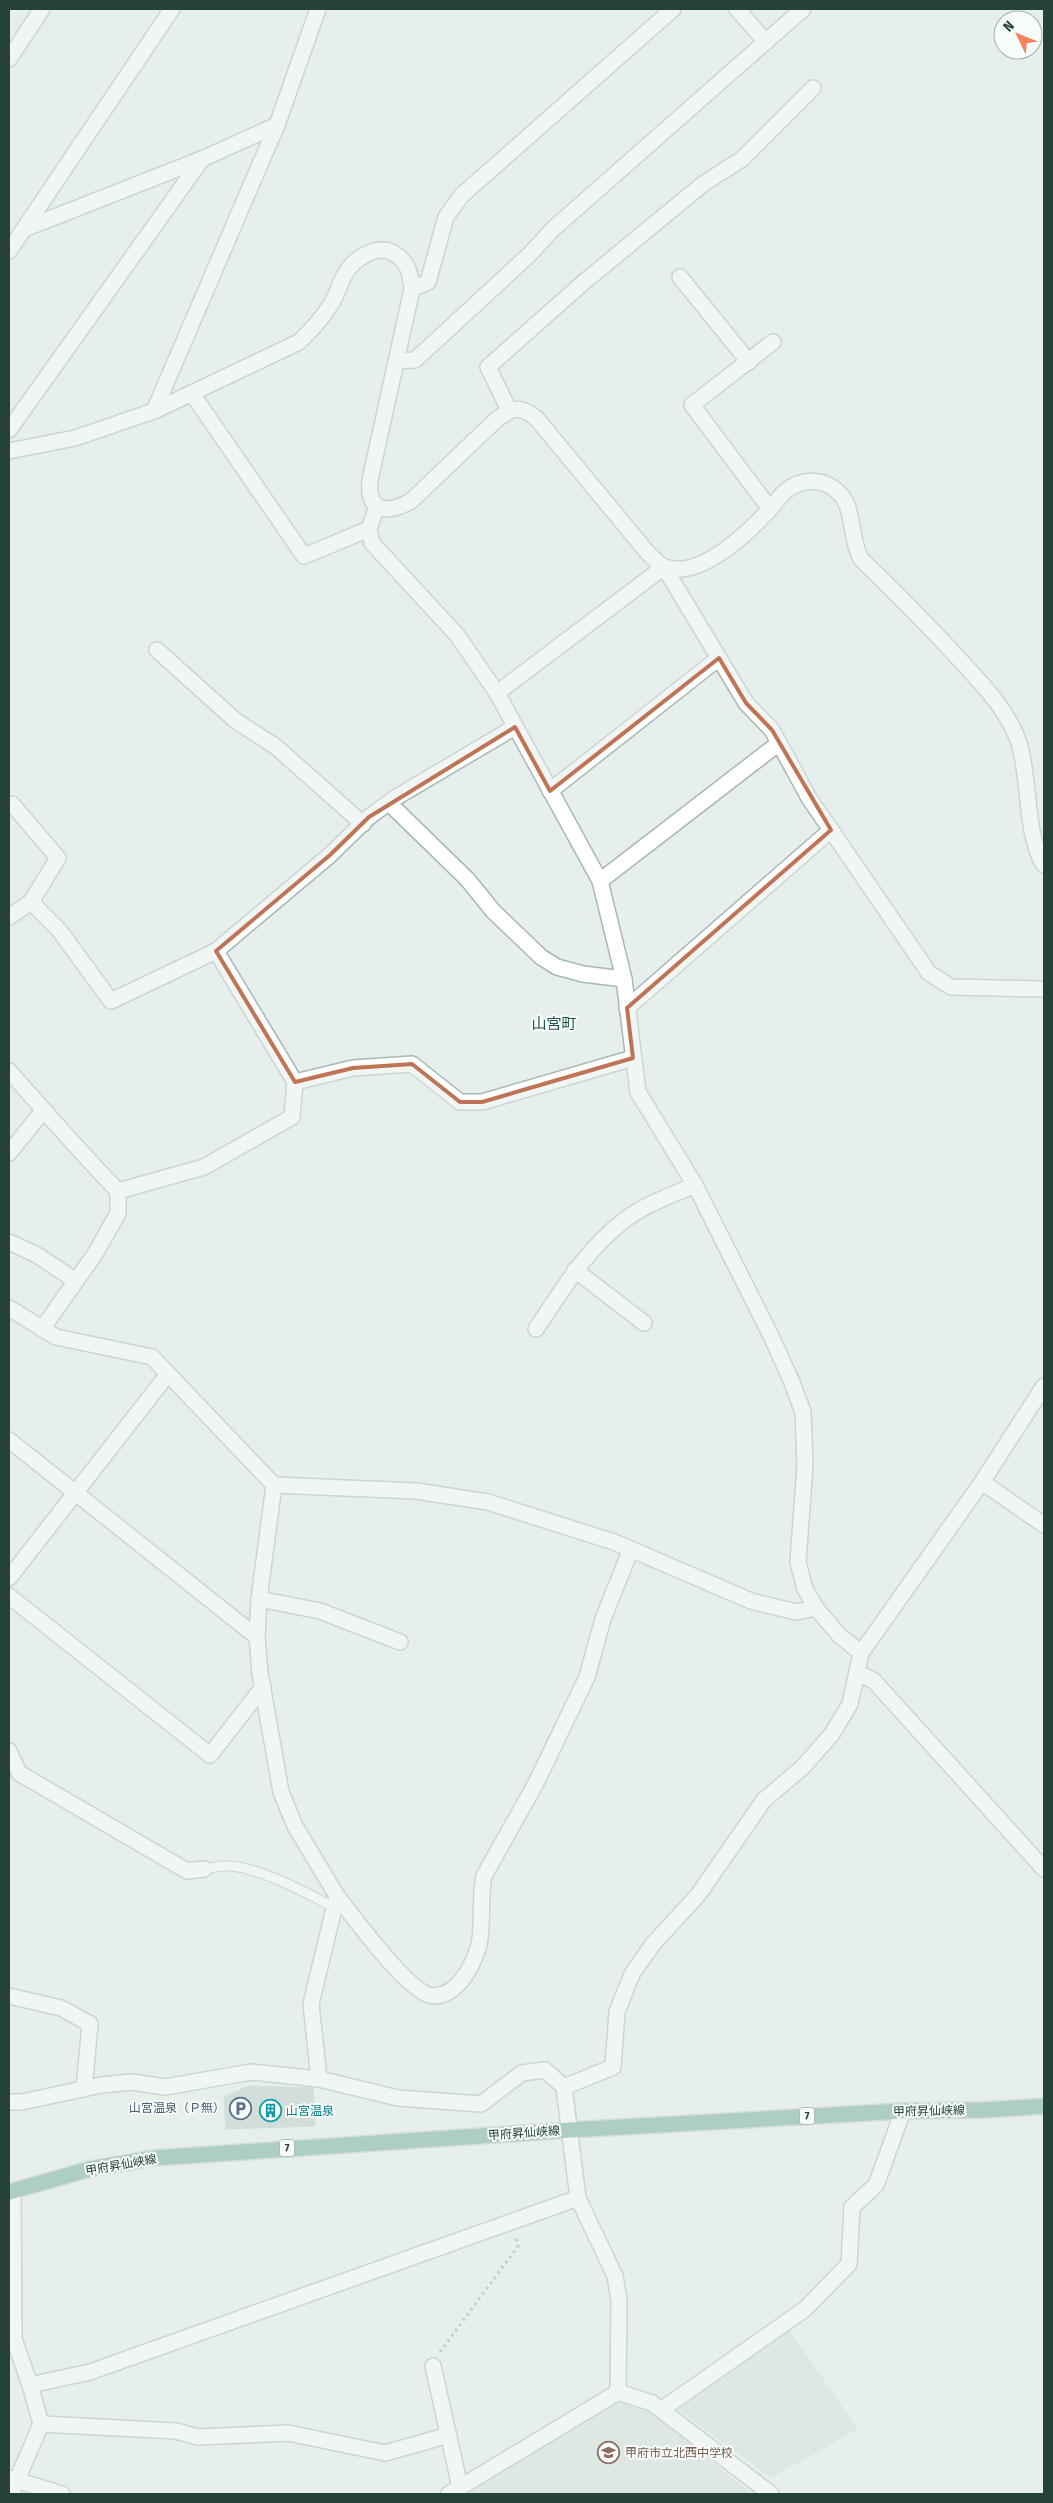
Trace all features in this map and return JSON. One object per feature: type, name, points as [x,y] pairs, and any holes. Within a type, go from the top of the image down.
[{"type":"main road","name":"甲府昇仙峡線","points":[[11,2192],[90,2169],[154,2158],[570,2130],[903,2111],[985,2110],[1044,2106]]},
{"type":"street","points":[[9,59],[42,9]]},
{"type":"street","points":[[9,251],[172,9]]},
{"type":"street","points":[[154,411],[277,126],[318,9]]},
{"type":"street","points":[[412,289],[428,282],[446,217],[462,195],[673,9]]},
{"type":"street","points":[[737,9],[766,42]]},
{"type":"street","points":[[396,361],[415,360],[530,254],[553,229],[803,9]]},
{"type":"street","points":[[509,410],[488,368],[584,282],[703,184],[742,159],[813,88]]},
{"type":"street","points":[[9,234],[202,159],[277,126]]},
{"type":"street","points":[[9,430],[202,159]]},
{"type":"street","points":[[9,451],[75,438],[154,411],[193,395],[299,342],[318,324],[333,302],[344,275],[352,264],[377,250],[392,252],[403,258],[410,269],[412,289],[370,480],[371,500],[377,506],[396,509],[411,501],[496,420],[509,410],[527,411],[537,419],[647,552],[664,567],[746,703],[772,730],[809,798],[922,964],[940,982],[951,987],[1044,989]]},
{"type":"street","points":[[680,277],[749,362]]},
{"type":"street","points":[[770,509],[692,405],[773,342]]},
{"type":"street","points":[[193,395],[304,556],[369,529]]},
{"type":"street","points":[[497,693],[664,567],[677,569],[696,567],[710,560],[736,542],[786,491],[814,480],[829,485],[847,502],[854,547],[862,559],[967,668],[991,695],[1012,725],[1019,744],[1035,840],[1044,865]]},
{"type":"street","points":[[377,506],[369,529],[372,543],[457,635],[497,693],[600,881],[624,979],[638,1092],[695,1184],[791,1380],[802,1412],[806,1465],[798,1562],[805,1589],[816,1608],[839,1635],[861,1653]]},
{"type":"street","points":[[157,650],[236,721],[275,746],[363,824]]},
{"type":"street","points":[[550,790],[719,658]]},
{"type":"street","points":[[31,902],[59,930],[111,1000],[216,951],[330,856],[388,803],[515,727]]},
{"type":"street","points":[[600,881],[779,743]]},
{"type":"street","points":[[388,803],[468,880],[493,912],[541,957],[557,967],[574,972],[624,979]]},
{"type":"street","points":[[9,917],[31,902],[58,858],[12,804]]},
{"type":"street","points":[[627,1008],[830,830]]},
{"type":"street","points":[[118,1191],[204,1167],[292,1117],[296,1082],[216,951]]},
{"type":"street","points":[[296,1082],[353,1068],[412,1064],[460,1102],[482,1102],[633,1058]]},
{"type":"street","points":[[9,1071],[81,1153],[118,1191],[118,1212],[96,1254],[42,1328]]},
{"type":"street","points":[[9,1153],[44,1110]]},
{"type":"street","points":[[536,1328],[575,1270],[594,1246],[627,1218],[695,1184]]},
{"type":"street","points":[[9,1242],[37,1255],[76,1281]]},
{"type":"street","points":[[575,1270],[644,1323]]},
{"type":"street","points":[[9,1308],[56,1337],[152,1357],[274,1485],[416,1491],[488,1502],[631,1549],[751,1601],[796,1612],[816,1608]]},
{"type":"street","points":[[9,1578],[168,1374]]},
{"type":"street","points":[[564,2087],[613,2067],[617,2012],[632,1974],[653,1944],[698,1895],[764,1800],[803,1767],[832,1734],[850,1704],[861,1653],[982,1482],[1044,1386]]},
{"type":"street","points":[[9,1440],[257,1637]]},
{"type":"street","points":[[982,1482],[1044,1525]]},
{"type":"street","points":[[274,1485],[259,1600],[257,1637],[263,1687],[281,1792],[295,1826],[335,1901],[403,1977],[420,1991],[434,1996],[453,1990],[470,1971],[479,1946],[480,1893],[484,1876],[536,1783],[587,1677],[603,1619],[631,1549]]},
{"type":"street","points":[[9,1596],[210,1755],[263,1687]]},
{"type":"street","points":[[259,1600],[320,1611],[400,1642]]},
{"type":"street","points":[[858,1672],[874,1681],[1044,1869]]},
{"type":"street","points":[[9,1751],[19,1772],[187,1871],[204,1869]]},
{"type":"street","points":[[319,2079],[311,2004],[335,1901]]},
{"type":"street","points":[[9,1996],[61,2008],[90,2024],[84,2089]]},
{"type":"street","points":[[9,2102],[22,2102],[84,2089],[132,2082],[165,2087],[251,2072],[319,2079],[398,2098],[481,2104],[522,2073],[545,2070],[564,2087],[578,2198],[615,2276],[619,2300],[618,2392]]},
{"type":"street","points":[[661,2410],[805,2309],[849,2264],[852,2207],[876,2185],[903,2111]]},
{"type":"street","points":[[11,2192],[11,2339],[30,2385],[41,2424],[13,2479],[11,2494]]},
{"type":"street","points":[[30,2385],[90,2372],[578,2198]]},
{"type":"street","points":[[433,2366],[448,2435],[455,2491],[618,2392],[652,2402],[771,2494]]},
{"type":"street","points":[[41,2424],[176,2430],[198,2437],[288,2434],[386,2454],[448,2435]]},
{"type":"street","points":[[13,2479],[62,2494]]},
{"type":"lane","points":[[204,1869],[230,1866],[250,1870],[300,1890],[335,1901]]},
{"type":"path","points":[[433,2366],[440,2353],[518,2246],[512,2221]]},
{"type":"highlighted area","points":[[719,658],[746,703],[772,730],[831,830],[627,1008],[633,1058],[482,1102],[460,1102],[412,1064],[353,1068],[295,1082],[216,951],[330,855],[369,817],[515,727],[550,791]]},
{"type":"shaded area","points":[[787,2327],[858,2429],[771,2478],[676,2408]]},
{"type":"shaded area","name":"甲府市立北西中学校","points":[[618,2392],[650,2411],[752,2494],[449,2494]]},
{"type":"building","name":"山宮温泉","points":[[249,2086],[313,2088],[315,2126],[226,2129],[224,2097]]},
{"type":"place","name":"山宮温泉（Ｐ無）","points":[[241,2108]]},
{"type":"place","name":"山宮温泉","points":[[270,2111]]},
{"type":"place","name":"甲府市立北西中学校","points":[[609,2453]]},
{"type":"district","name":"山宮町","points":[[554,1024]]}]
